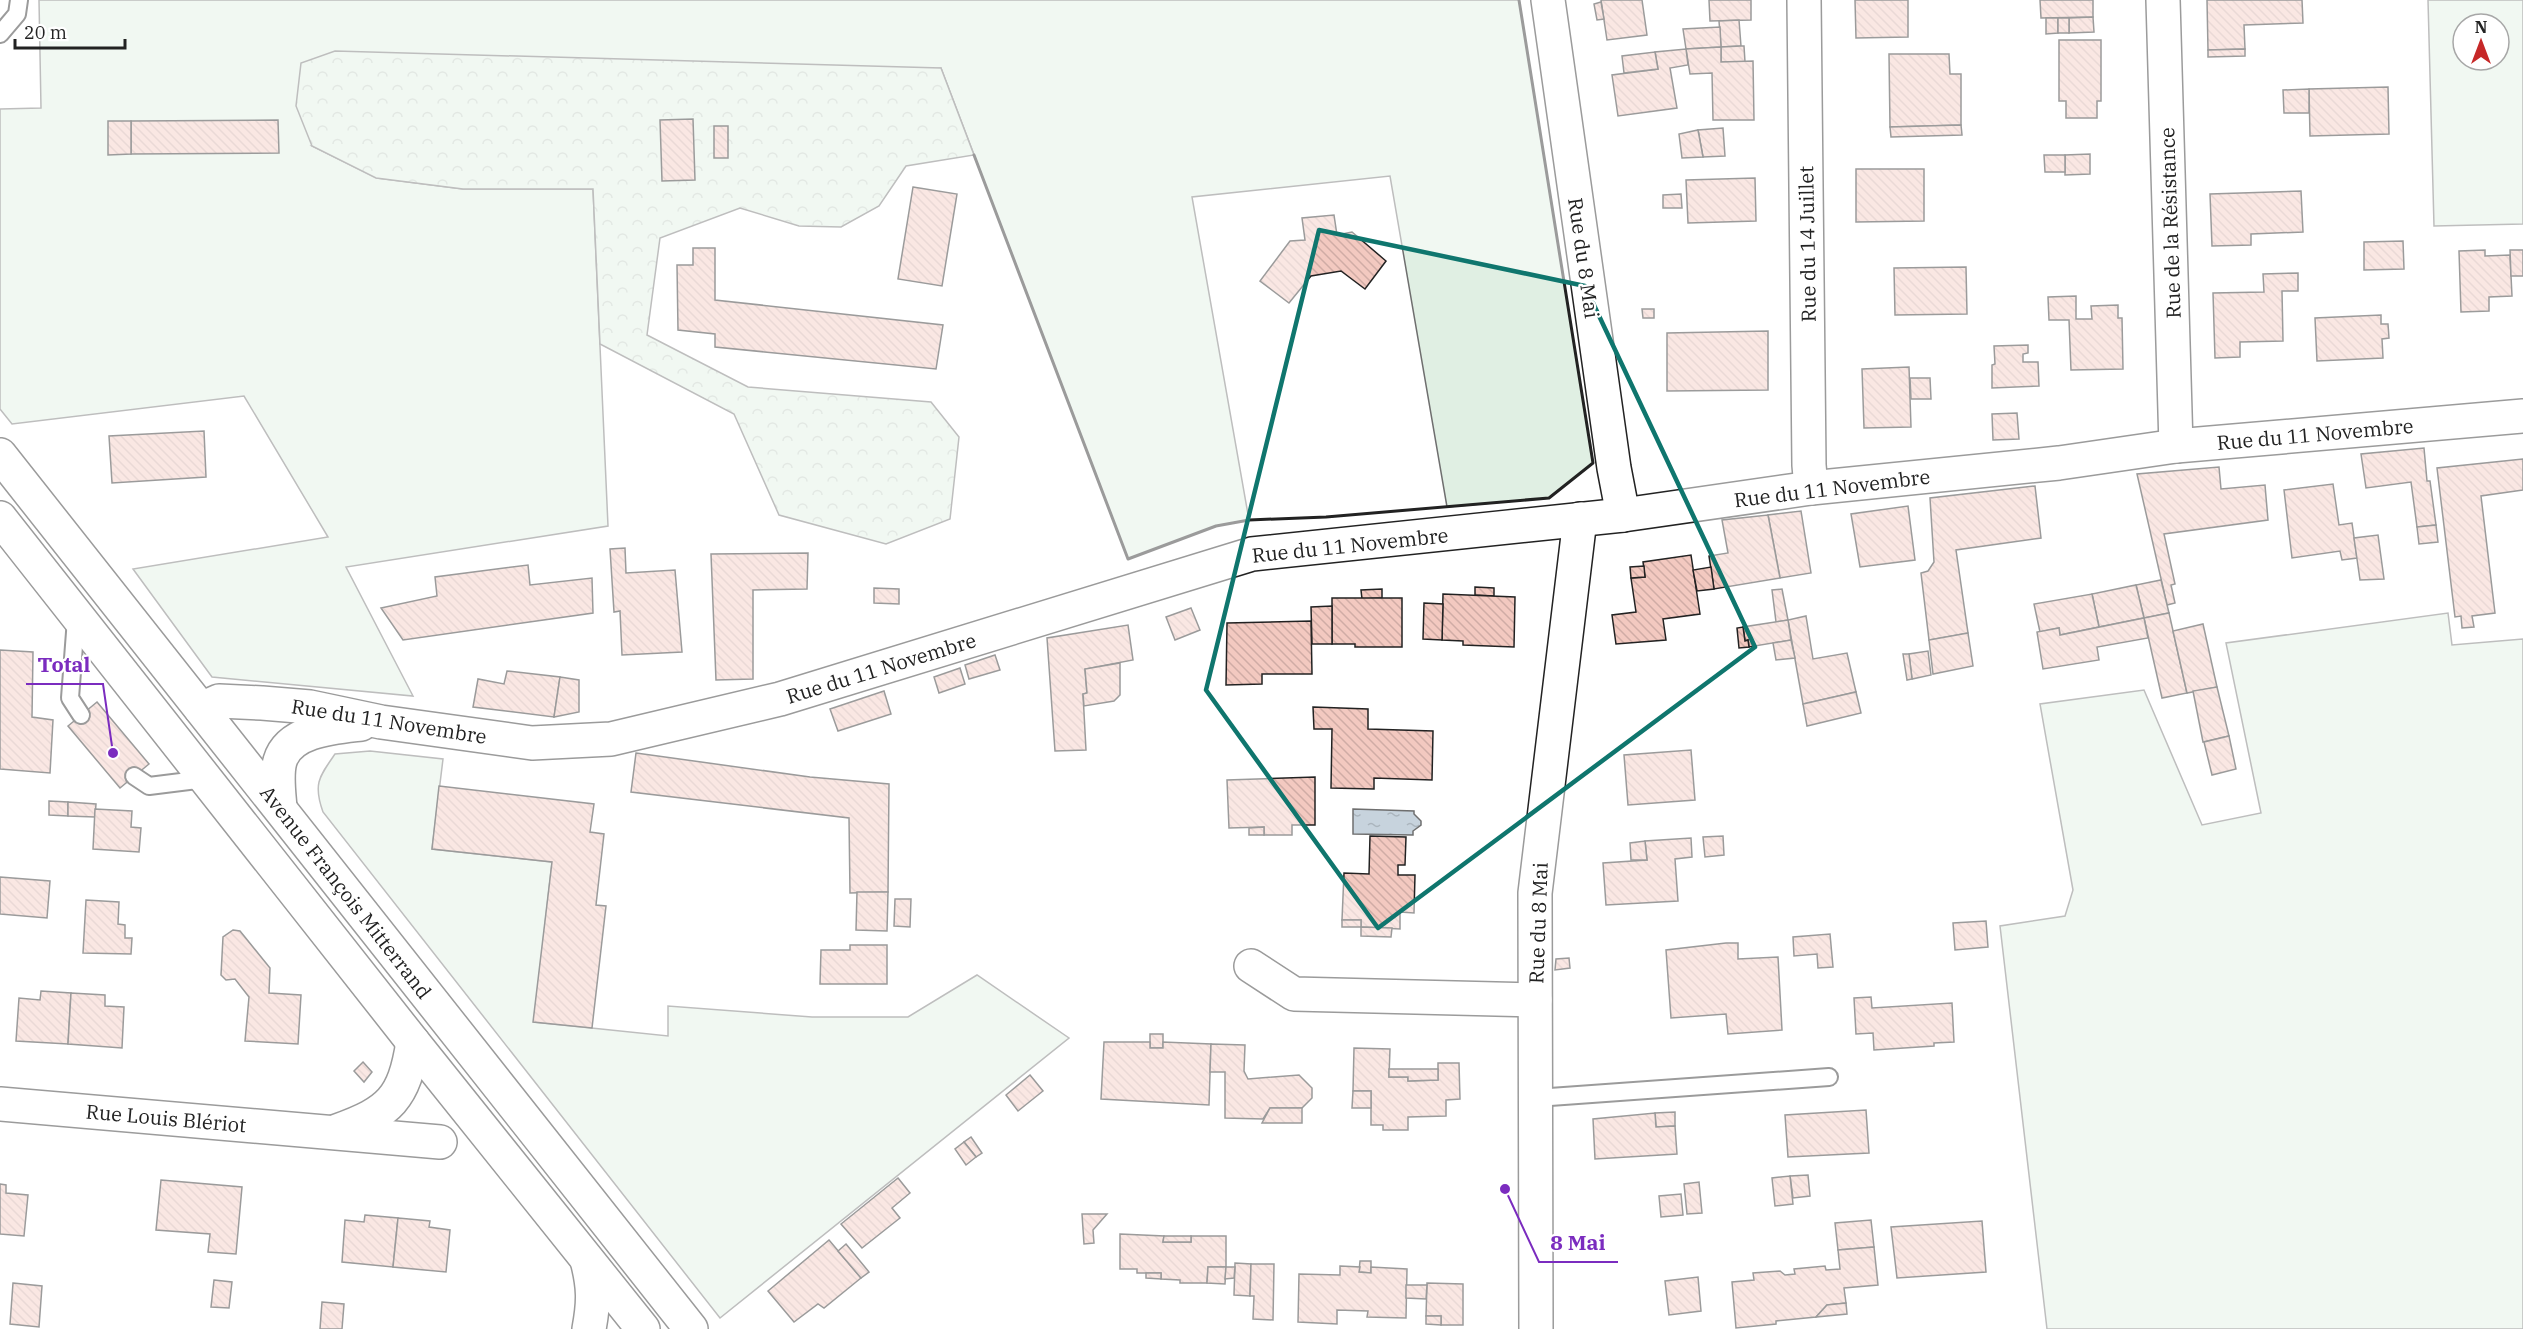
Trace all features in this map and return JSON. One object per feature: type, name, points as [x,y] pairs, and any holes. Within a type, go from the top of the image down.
[{"type":"street","name":"Rue du 8 Mai","points":[[1548,0],[1614,468],[1623,515]]},
{"type":"street","name":"Rue du 14 Juillet","points":[[1804,0],[1811,489]]},
{"type":"street","name":"Rue de la Résistance","points":[[2163,0],[2176,446]]},
{"type":"street","name":"Rue du 11 Novembre","points":[[201,709],[219,701],[261,703],[310,707],[358,715],[381,722],[532,743],[611,739],[780,699],[1252,554],[1623,515],[1811,489],[2060,463],[2176,446],[2523,416]]},
{"type":"street","name":"Avenue François Mitterrand","points":[[0,455],[691,1329]]},
{"type":"street","name":"Avenue François Mitterrand","points":[[0,518],[587,1260],[635,1326]]},
{"type":"street","name":"Rue du 8 Mai","points":[[1536,1329],[1535,893],[1580,519]]},
{"type":"street","points":[[280,808],[280,761],[286,748],[313,732],[381,722]]},
{"type":"street","points":[[1251,966],[1294,994],[1535,1000]]},
{"type":"street","name":"Rue Louis Blériot","points":[[332,1132],[370,1119],[397,1097],[408,1071],[413,1042]]},
{"type":"street","name":"Rue Louis Blériot","points":[[0,1104],[440,1142]]},
{"type":"street","points":[[587,1260],[594,1302],[589,1329]]},
{"type":"lane","points":[[0,33],[17,14],[19,0]]},
{"type":"lane","points":[[76,615],[70,698],[81,715]]},
{"type":"lane","points":[[134,776],[149,786],[205,779]]},
{"type":"lane","points":[[1536,1098],[1829,1077]]},
{"type":"highlighted area","points":[[1319,230],[1585,286],[1755,647],[1378,928],[1206,690]]},
{"type":"green space","points":[[39,0],[1519,0],[1593,463],[1549,498],[1447,507],[1390,176],[1192,197],[1249,520],[1216,526],[1128,559],[941,68],[312,146],[377,178],[463,189],[593,189],[608,526],[346,567],[413,696],[212,677],[133,569],[328,537],[244,396],[12,424],[0,409],[0,109],[41,108]]},
{"type":"green space","points":[[2428,0],[2523,0],[2523,224],[2434,226]]},
{"type":"green space","points":[[335,51],[941,68],[974,155],[906,166],[879,206],[841,227],[799,226],[740,208],[660,238],[647,335],[748,387],[931,402],[959,437],[950,519],[886,544],[779,515],[734,414],[600,344],[593,189],[463,189],[376,178],[312,146],[296,106],[301,63]]},
{"type":"green space","points":[[2448,613],[2452,645],[2523,639],[2523,1329],[2047,1329],[2000,926],[2065,916],[2073,890],[2040,704],[2144,690],[2202,825],[2261,813],[2226,643]]},
{"type":"green space","points":[[370,751],[443,759],[432,849],[552,862],[534,1022],[668,1036],[668,1006],[812,1017],[908,1017],[977,975],[1069,1038],[720,1318],[323,812],[318,794],[319,781],[335,754]]},
{"type":"water","points":[[1353,809],[1414,811],[1421,825],[1413,831],[1413,835],[1353,834]]},
{"type":"building","points":[[1601,0],[1642,0],[1647,35],[1607,40]]},
{"type":"building","points":[[1709,0],[1751,0],[1751,20],[1710,21]]},
{"type":"building","points":[[1855,0],[1908,0],[1908,37],[1856,38]]},
{"type":"building","points":[[2040,0],[2093,0],[2093,17],[2041,18]]},
{"type":"building","points":[[2207,0],[2302,0],[2303,23],[2244,25],[2245,49],[2208,50]]},
{"type":"building","points":[[1601,2],[1604,19],[1597,20],[1594,4]]},
{"type":"building","points":[[2093,17],[2094,32],[2069,33],[2069,18]]},
{"type":"building","points":[[2046,18],[2058,18],[2058,33],[2046,34]]},
{"type":"building","points":[[2058,18],[2069,18],[2069,33],[2058,33]]},
{"type":"building","points":[[1739,20],[1741,46],[1721,47],[1719,21]]},
{"type":"building","points":[[1720,27],[1721,47],[1686,49],[1683,29]]},
{"type":"building","points":[[2059,40],[2101,40],[2101,101],[2097,101],[2097,118],[2066,118],[2066,101],[2059,101]]},
{"type":"building","points":[[1744,46],[1745,62],[1721,62],[1721,47]]},
{"type":"building","points":[[1721,47],[1721,62],[1753,61],[1754,120],[1713,120],[1712,73],[1690,74],[1686,49]]},
{"type":"building","points":[[1686,49],[1688,65],[1670,68],[1677,108],[1618,116],[1612,75],[1658,69],[1655,52]]},
{"type":"building","points":[[2245,49],[2245,56],[2208,57],[2208,50]]},
{"type":"building","points":[[1655,52],[1658,69],[1624,73],[1622,56]]},
{"type":"building","points":[[1889,54],[1949,54],[1950,74],[1961,74],[1961,125],[1890,127]]},
{"type":"building","points":[[2388,87],[2389,134],[2310,136],[2309,89]]},
{"type":"building","points":[[2309,89],[2309,113],[2284,113],[2283,90]]},
{"type":"building","points":[[693,119],[695,180],[662,181],[660,120]]},
{"type":"building","points":[[278,120],[279,153],[131,154],[131,121]]},
{"type":"building","points":[[108,121],[131,121],[131,154],[108,155]]},
{"type":"building","points":[[1961,125],[1962,135],[1891,137],[1890,127]]},
{"type":"building","points":[[714,126],[728,126],[728,158],[714,158]]},
{"type":"building","points":[[1723,128],[1725,156],[1703,157],[1698,130]]},
{"type":"building","points":[[1698,130],[1703,157],[1682,158],[1679,134]]},
{"type":"building","points":[[2090,154],[2090,174],[2065,175],[2065,155]]},
{"type":"building","points":[[2044,155],[2065,155],[2065,172],[2045,172]]},
{"type":"building","points":[[1856,169],[1924,169],[1924,221],[1856,222]]},
{"type":"building","points":[[1755,178],[1756,221],[1688,223],[1686,180]]},
{"type":"building","points":[[913,187],[957,194],[942,286],[898,279]]},
{"type":"building","points":[[2301,191],[2303,232],[2251,234],[2251,245],[2212,246],[2210,194]]},
{"type":"building","points":[[1681,194],[1682,208],[1663,208],[1663,195]]},
{"type":"building","points":[[1334,215],[1337,235],[1352,232],[1386,261],[1365,289],[1341,271],[1311,276],[1289,303],[1260,281],[1290,241],[1305,240],[1302,218]]},
{"type":"building","points":[[2403,241],[2404,269],[2364,270],[2364,242]]},
{"type":"building","points":[[693,248],[715,248],[715,300],[943,325],[936,369],[715,347],[715,334],[678,330],[677,265],[693,265]]},
{"type":"building","points":[[2485,250],[2485,256],[2510,255],[2512,296],[2489,297],[2489,311],[2461,312],[2459,251]]},
{"type":"building","points":[[2510,250],[2523,250],[2523,276],[2511,276]]},
{"type":"building","points":[[1966,267],[1967,314],[1895,315],[1894,268]]},
{"type":"building","points":[[2298,273],[2298,291],[2282,291],[2283,341],[2240,342],[2240,357],[2215,358],[2213,293],[2264,292],[2263,274]]},
{"type":"building","points":[[2076,296],[2076,319],[2092,319],[2091,306],[2118,305],[2118,318],[2122,318],[2123,369],[2071,370],[2069,320],[2049,320],[2048,297]]},
{"type":"building","points":[[1642,309],[1654,309],[1654,318],[1643,318]]},
{"type":"building","points":[[2381,315],[2381,324],[2388,324],[2389,338],[2382,339],[2383,358],[2317,361],[2315,318]]},
{"type":"building","points":[[1768,331],[1768,390],[1667,391],[1667,333]]},
{"type":"building","points":[[2028,345],[2028,353],[2023,354],[2023,362],[2038,362],[2039,386],[1992,388],[1992,365],[1995,364],[1994,346]]},
{"type":"building","points":[[1909,367],[1911,427],[1864,428],[1862,369]]},
{"type":"building","points":[[1910,378],[1930,378],[1931,399],[1911,399]]},
{"type":"building","points":[[2017,413],[2019,439],[1993,440],[1992,414]]},
{"type":"building","points":[[204,431],[206,477],[112,483],[109,436]]},
{"type":"building","points":[[2424,448],[2427,481],[2430,481],[2436,525],[2417,527],[2411,482],[2366,488],[2361,454]]},
{"type":"building","points":[[2523,459],[2523,490],[2481,496],[2495,613],[2472,616],[2474,627],[2462,628],[2461,616],[2455,617],[2437,468]]},
{"type":"building","points":[[2219,467],[2221,489],[2265,485],[2268,520],[2164,534],[2175,584],[2171,585],[2175,603],[2167,605],[2137,474]]},
{"type":"building","points":[[2333,484],[2339,525],[2352,523],[2357,558],[2342,560],[2340,551],[2292,558],[2284,490]]},
{"type":"building","points":[[2035,486],[2041,538],[1956,550],[1968,633],[1929,640],[1921,573],[1928,571],[1934,562],[1930,498]]},
{"type":"building","points":[[1908,506],[1915,560],[1860,567],[1851,514]]},
{"type":"building","points":[[1801,511],[1811,573],[1780,578],[1768,515]]},
{"type":"building","points":[[1768,515],[1780,578],[1714,589],[1709,556],[1728,553],[1722,520]]},
{"type":"building","points":[[2436,525],[2438,542],[2419,544],[2417,527]]},
{"type":"building","points":[[2378,535],[2384,579],[2360,580],[2354,538]]},
{"type":"building","points":[[625,548],[626,573],[675,570],[682,652],[622,655],[620,611],[614,612],[610,549]]},
{"type":"building","points":[[808,553],[807,589],[753,590],[753,679],[716,680],[711,554]]},
{"type":"building","points":[[1691,555],[1700,614],[1663,619],[1666,640],[1616,644],[1612,615],[1636,612],[1631,578],[1645,577],[1643,562]]},
{"type":"building","points":[[528,565],[530,585],[592,578],[593,613],[403,640],[381,608],[437,596],[435,577]]},
{"type":"building","points":[[1644,566],[1645,577],[1631,578],[1630,567]]},
{"type":"building","points":[[1711,567],[1714,589],[1697,591],[1693,570]]},
{"type":"building","points":[[2161,580],[2169,613],[2144,618],[2136,585]]},
{"type":"building","points":[[2136,585],[2144,618],[2099,627],[2092,594]]},
{"type":"building","points":[[1475,587],[1494,588],[1494,596],[1475,595]]},
{"type":"building","points":[[874,588],[899,589],[899,604],[874,603]]},
{"type":"building","points":[[1382,589],[1382,598],[1362,599],[1361,590]]},
{"type":"building","points":[[1782,589],[1788,620],[1776,622],[1772,590]]},
{"type":"building","points":[[1443,594],[1515,597],[1514,647],[1463,645],[1463,641],[1442,640]]},
{"type":"building","points":[[2092,594],[2099,627],[2060,635],[2059,628],[2040,632],[2034,604]]},
{"type":"building","points":[[1332,598],[1402,598],[1402,647],[1355,647],[1355,644],[1332,644]]},
{"type":"building","points":[[1424,603],[1443,604],[1442,640],[1423,639]]},
{"type":"building","points":[[1332,606],[1332,644],[1312,644],[1311,607]]},
{"type":"building","points":[[1191,608],[1200,630],[1175,640],[1166,617]]},
{"type":"building","points":[[2169,613],[2187,693],[2162,698],[2144,618]]},
{"type":"building","points":[[1806,616],[1813,659],[1847,653],[1856,692],[1803,704],[1788,620]]},
{"type":"building","points":[[2144,618],[2148,638],[2097,647],[2099,660],[2043,669],[2037,632],[2059,628],[2060,635]]},
{"type":"building","points":[[1788,620],[1791,640],[1749,647],[1748,640],[1745,641],[1743,627]]},
{"type":"building","points":[[1311,621],[1312,674],[1262,674],[1262,684],[1226,685],[1227,623]]},
{"type":"building","points":[[2203,624],[2217,687],[2187,693],[2173,631]]},
{"type":"building","points":[[1128,625],[1133,660],[1085,669],[1087,693],[1083,694],[1086,750],[1055,751],[1047,638]]},
{"type":"building","points":[[1743,627],[1745,641],[1748,640],[1749,647],[1739,648],[1737,628]]},
{"type":"building","points":[[1968,633],[1973,666],[1933,674],[1929,640]]},
{"type":"building","points":[[1791,640],[1795,658],[1776,660],[1773,643]]},
{"type":"building","points":[[0,650],[33,652],[32,717],[53,720],[50,773],[0,769]]},
{"type":"building","points":[[1928,651],[1931,675],[1912,679],[1909,654]]},
{"type":"building","points":[[1903,654],[1909,654],[1912,679],[1907,680]]},
{"type":"building","points":[[995,655],[1000,670],[969,679],[965,665]]},
{"type":"building","points":[[1120,663],[1120,695],[1114,701],[1084,706],[1083,694],[1087,693],[1085,669]]},
{"type":"building","points":[[960,668],[965,684],[939,693],[934,677]]},
{"type":"building","points":[[507,671],[560,677],[554,717],[473,707],[478,679],[504,684]]},
{"type":"building","points":[[560,677],[579,680],[579,712],[554,717]]},
{"type":"building","points":[[2217,687],[2229,736],[2203,742],[2193,691]]},
{"type":"building","points":[[884,691],[891,714],[838,731],[830,709]]},
{"type":"building","points":[[1856,692],[1861,713],[1807,726],[1803,704]]},
{"type":"building","points":[[97,702],[149,764],[120,788],[68,726]]},
{"type":"building","points":[[1313,707],[1368,709],[1368,729],[1433,731],[1432,780],[1374,778],[1374,789],[1331,788],[1332,729],[1314,729]]},
{"type":"building","points":[[2229,736],[2236,769],[2212,775],[2204,742]]},
{"type":"building","points":[[1691,750],[1695,800],[1628,805],[1624,755]]},
{"type":"building","points":[[636,753],[810,777],[889,784],[888,892],[850,893],[849,818],[631,792]]},
{"type":"building","points":[[1315,777],[1315,825],[1292,825],[1292,835],[1264,835],[1264,827],[1229,828],[1227,780]]},
{"type":"building","points":[[439,786],[594,804],[590,832],[604,834],[596,905],[606,906],[592,1028],[533,1022],[552,862],[432,849]]},
{"type":"building","points":[[49,801],[68,802],[68,816],[49,815]]},
{"type":"building","points":[[68,802],[96,804],[95,817],[68,816]]},
{"type":"building","points":[[95,809],[132,811],[131,827],[141,828],[139,852],[93,849]]},
{"type":"building","points":[[1264,827],[1264,835],[1249,835],[1249,828]]},
{"type":"building","points":[[1370,836],[1406,837],[1405,865],[1398,865],[1398,875],[1415,875],[1414,913],[1400,912],[1400,929],[1361,927],[1361,920],[1342,920],[1344,873],[1369,874]]},
{"type":"building","points":[[1723,836],[1724,855],[1705,857],[1703,837]]},
{"type":"building","points":[[1691,838],[1692,857],[1675,859],[1678,901],[1606,905],[1603,863],[1647,860],[1645,841]]},
{"type":"building","points":[[1645,841],[1647,860],[1631,860],[1630,843]]},
{"type":"building","points":[[0,877],[50,881],[47,918],[0,914]]},
{"type":"building","points":[[857,892],[888,892],[887,931],[856,930]]},
{"type":"building","points":[[895,899],[911,899],[910,927],[894,926]]},
{"type":"building","points":[[86,900],[119,902],[118,924],[125,925],[125,938],[132,938],[131,954],[83,953]]},
{"type":"building","points":[[1342,920],[1361,920],[1361,927],[1342,927]]},
{"type":"building","points":[[1986,921],[1988,947],[1955,950],[1953,923]]},
{"type":"building","points":[[1361,927],[1392,928],[1391,937],[1361,936]]},
{"type":"building","points":[[233,930],[240,931],[270,968],[269,993],[301,995],[298,1044],[245,1041],[249,997],[235,979],[226,980],[221,975],[223,937]]},
{"type":"building","points":[[1830,934],[1833,967],[1818,968],[1817,954],[1794,956],[1793,937]]},
{"type":"building","points":[[1738,943],[1738,959],[1778,957],[1782,1030],[1728,1034],[1726,1014],[1671,1018],[1666,950]]},
{"type":"building","points":[[850,945],[887,945],[887,984],[820,984],[821,950],[850,950]]},
{"type":"building","points":[[1569,958],[1570,968],[1555,970],[1556,959]]},
{"type":"building","points":[[41,991],[71,993],[68,1044],[16,1041],[19,998],[40,1000]]},
{"type":"building","points":[[71,993],[105,995],[105,1006],[124,1007],[122,1048],[68,1044]]},
{"type":"building","points":[[1871,997],[1872,1008],[1952,1003],[1954,1042],[1934,1043],[1934,1046],[1874,1050],[1873,1033],[1856,1034],[1854,998]]},
{"type":"building","points":[[1150,1034],[1163,1034],[1163,1048],[1150,1048]]},
{"type":"building","points":[[1104,1042],[1150,1042],[1150,1048],[1163,1048],[1163,1042],[1211,1044],[1209,1105],[1101,1099]]},
{"type":"building","points":[[1211,1044],[1245,1045],[1244,1071],[1248,1079],[1299,1075],[1312,1088],[1312,1098],[1302,1108],[1270,1108],[1263,1119],[1225,1118],[1225,1072],[1210,1072]]},
{"type":"building","points":[[1354,1048],[1390,1049],[1389,1077],[1408,1077],[1408,1081],[1438,1080],[1438,1063],[1459,1063],[1460,1099],[1446,1100],[1446,1116],[1408,1117],[1408,1130],[1383,1130],[1383,1125],[1371,1125],[1371,1091],[1353,1091]]},
{"type":"building","points":[[363,1062],[372,1072],[364,1082],[354,1071]]},
{"type":"building","points":[[1389,1069],[1438,1069],[1438,1080],[1408,1081],[1408,1077],[1389,1077]]},
{"type":"building","points":[[1030,1075],[1043,1091],[1018,1111],[1006,1095]]},
{"type":"building","points":[[1353,1091],[1371,1091],[1371,1108],[1352,1108]]},
{"type":"building","points":[[1270,1108],[1302,1108],[1302,1123],[1262,1123]]},
{"type":"building","points":[[1866,1110],[1869,1153],[1788,1157],[1785,1115]]},
{"type":"building","points":[[1675,1112],[1675,1126],[1656,1127],[1655,1113]]},
{"type":"building","points":[[1655,1113],[1656,1127],[1675,1126],[1677,1154],[1595,1159],[1593,1119]]},
{"type":"building","points":[[971,1137],[982,1153],[976,1157],[964,1142]]},
{"type":"building","points":[[964,1142],[976,1157],[966,1165],[955,1149]]},
{"type":"building","points":[[1808,1175],[1810,1196],[1793,1198],[1790,1176]]},
{"type":"building","points":[[1790,1176],[1793,1204],[1775,1206],[1772,1178]]},
{"type":"building","points":[[898,1178],[910,1193],[892,1208],[900,1218],[862,1248],[841,1224]]},
{"type":"building","points":[[161,1180],[242,1187],[236,1254],[208,1252],[210,1234],[156,1230]]},
{"type":"building","points":[[1699,1182],[1702,1213],[1687,1214],[1684,1184]]},
{"type":"building","points":[[0,1184],[6,1185],[6,1193],[28,1195],[24,1236],[0,1234]]},
{"type":"building","points":[[1681,1194],[1683,1215],[1661,1217],[1659,1196]]},
{"type":"building","points":[[1082,1214],[1107,1214],[1093,1230],[1094,1243],[1084,1244]]},
{"type":"building","points":[[365,1215],[398,1218],[393,1267],[342,1262],[345,1220],[364,1222]]},
{"type":"building","points":[[398,1218],[430,1221],[429,1227],[450,1230],[446,1272],[393,1267]]},
{"type":"building","points":[[1871,1220],[1874,1247],[1838,1250],[1835,1223]]},
{"type":"building","points":[[1982,1221],[1986,1272],[1897,1278],[1891,1227]]},
{"type":"building","points":[[1120,1234],[1164,1236],[1163,1242],[1191,1242],[1191,1236],[1226,1236],[1226,1267],[1208,1267],[1207,1283],[1180,1283],[1180,1280],[1161,1279],[1161,1273],[1137,1273],[1137,1269],[1120,1269]]},
{"type":"building","points":[[1164,1236],[1191,1236],[1191,1242],[1163,1242]]},
{"type":"building","points":[[829,1240],[861,1278],[824,1308],[818,1304],[794,1322],[768,1291]]},
{"type":"building","points":[[846,1244],[869,1272],[861,1278],[838,1251]]},
{"type":"building","points":[[1874,1247],[1878,1285],[1844,1288],[1846,1303],[1827,1305],[1816,1317],[1736,1328],[1732,1282],[1754,1280],[1753,1273],[1780,1271],[1785,1275],[1795,1274],[1794,1269],[1825,1266],[1826,1270],[1840,1269],[1838,1250]]},
{"type":"building","points":[[1360,1261],[1371,1261],[1371,1273],[1359,1272]]},
{"type":"building","points":[[1235,1263],[1251,1264],[1250,1296],[1234,1295]]},
{"type":"building","points":[[1251,1264],[1274,1264],[1273,1320],[1253,1319],[1254,1296],[1250,1296]]},
{"type":"building","points":[[1340,1266],[1360,1267],[1359,1272],[1371,1273],[1371,1267],[1407,1269],[1406,1318],[1367,1317],[1368,1311],[1337,1310],[1337,1324],[1298,1322],[1299,1274],[1340,1275]]},
{"type":"building","points":[[1208,1267],[1226,1267],[1225,1284],[1207,1283]]},
{"type":"building","points":[[1226,1267],[1235,1267],[1234,1278],[1225,1279]]},
{"type":"building","points":[[1146,1273],[1161,1273],[1161,1279],[1146,1278]]},
{"type":"building","points":[[1698,1277],[1701,1311],[1669,1315],[1665,1281]]},
{"type":"building","points":[[214,1280],[232,1282],[229,1308],[211,1307]]},
{"type":"building","points":[[13,1283],[42,1286],[39,1327],[10,1324]]},
{"type":"building","points":[[1427,1283],[1463,1284],[1463,1325],[1441,1325],[1441,1316],[1426,1316]]},
{"type":"building","points":[[1406,1285],[1427,1285],[1426,1299],[1406,1298]]},
{"type":"building","points":[[322,1302],[344,1304],[342,1329],[320,1329]]},
{"type":"building","points":[[1846,1303],[1847,1314],[1816,1317],[1827,1305]]},
{"type":"building","points":[[1426,1316],[1441,1316],[1441,1325],[1426,1324]]},
{"type":"wall","points":[[974,155],[1128,559],[1216,526],[1249,520],[1326,517],[1549,498],[1593,463],[1519,0]]},
{"type":"place","name":"Total","points":[[113,753]]},
{"type":"place","name":"8 Mai","points":[[1505,1189]]}]
